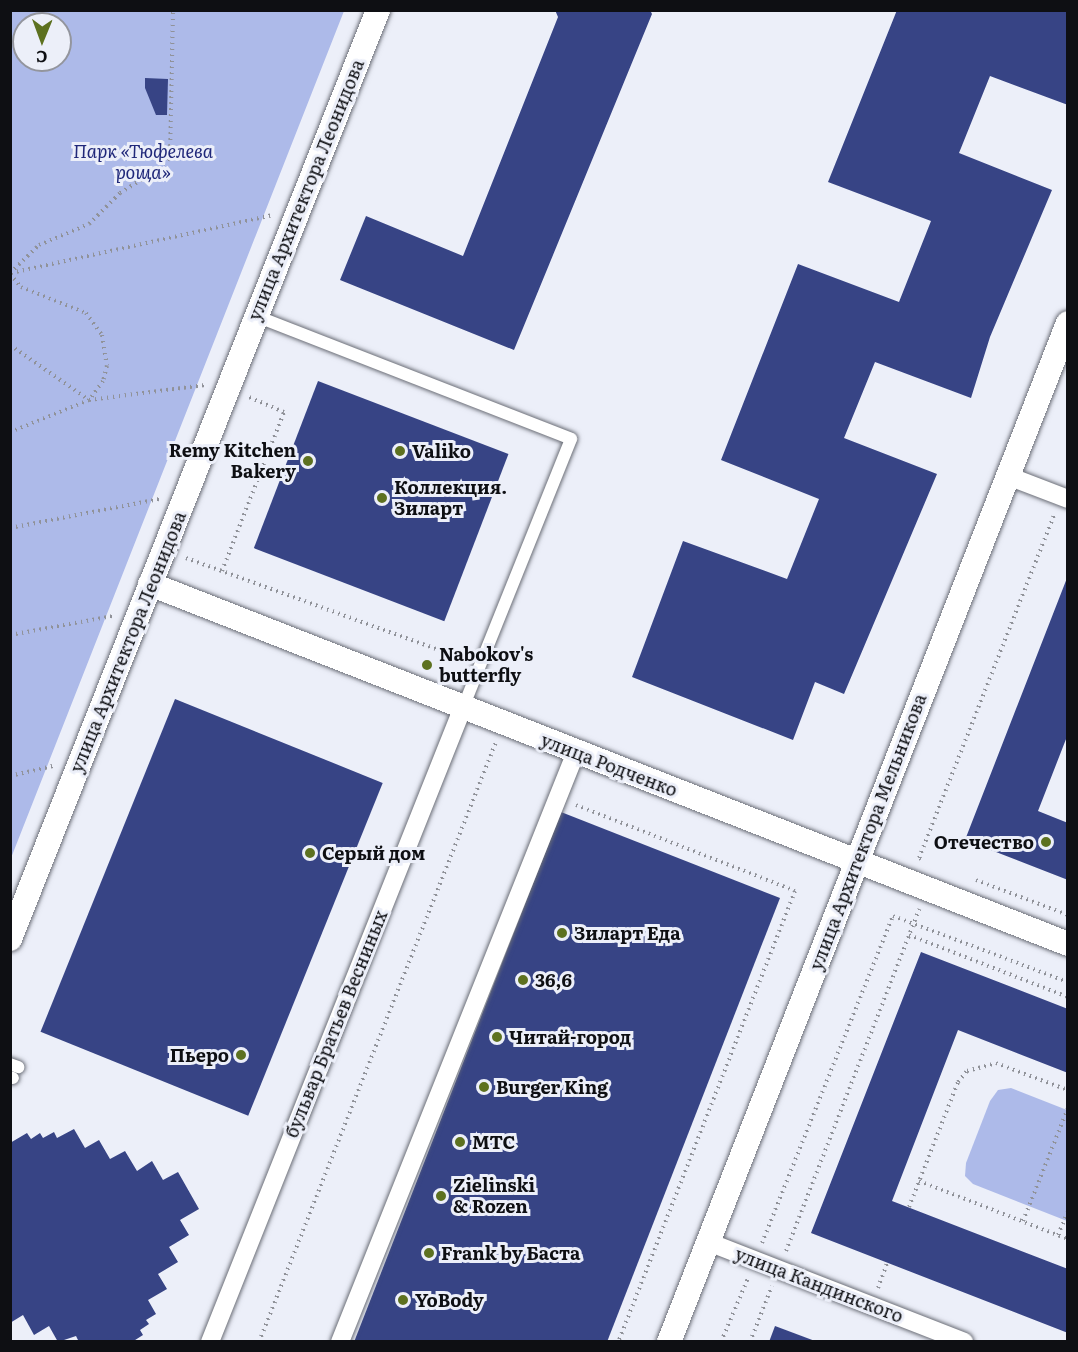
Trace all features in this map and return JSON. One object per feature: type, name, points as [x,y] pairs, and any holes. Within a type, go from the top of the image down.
[{"type":"street","name":"улица Архитектора Леонидова","points":[[10,939],[378,10]]},
{"type":"street","name":"улица Архитектора Мельникова","points":[[669,1341],[1068,323]]},
{"type":"street","points":[[1008,476],[1065,498]]},
{"type":"street","name":"улица Родченко","points":[[150,585],[1068,944]]},
{"type":"street","name":"бульвар Братьев Весниных","points":[[210,1341],[463,707]]},
{"type":"street","points":[[340,1341],[576,752]]},
{"type":"street","name":"улица Кандинского","points":[[708,1242],[964,1341]]},
{"type":"lane","points":[[256,316],[571,439],[463,707]]},
{"type":"path","points":[[10,273],[39,245],[89,224],[120,193],[154,172],[170,158],[173,10]]},
{"type":"path","points":[[10,273],[276,214]]},
{"type":"path","points":[[10,273],[21,287],[86,313],[94,322],[105,343],[107,366],[104,381],[88,399]]},
{"type":"path","points":[[10,345],[88,399]]},
{"type":"path","points":[[10,432],[88,399],[208,385]]},
{"type":"path","points":[[222,571],[284,412],[243,395]]},
{"type":"path","points":[[10,528],[163,498]]},
{"type":"path","points":[[929,862],[918,858],[1065,498]]},
{"type":"path","points":[[180,555],[479,664]]},
{"type":"path","points":[[10,635],[139,613]]},
{"type":"path","points":[[259,1341],[484,778],[502,723]]},
{"type":"path","points":[[10,776],[55,766]]},
{"type":"path","points":[[558,798],[795,891],[618,1341]]},
{"type":"path","points":[[972,878],[1068,915]]},
{"type":"path","points":[[750,1341],[927,890]]},
{"type":"path","points":[[721,1341],[893,916],[1068,982]]},
{"type":"path","points":[[909,935],[1068,997]]},
{"type":"path","points":[[909,1207],[958,1082],[967,1071],[996,1063],[1068,1090]]},
{"type":"path","points":[[1023,1221],[1068,1108]]},
{"type":"path","points":[[919,1181],[1068,1239]]},
{"type":"path","points":[[1058,1235],[1068,1211]]},
{"type":"green space","name":"Парк «Тюфелева роща»","points":[[11,11],[344,11],[11,858]]},
{"type":"green space","points":[[1011,1088],[1067,1110],[1067,1221],[973,1184],[965,1176],[966,1163],[990,1101],[998,1090]]},
{"type":"building","points":[[555,10],[650,10],[652,14],[514,350],[340,280],[366,216],[463,256],[558,17]]},
{"type":"building","points":[[897,10],[1068,10],[1068,105],[990,76],[959,153],[1052,190],[990,337],[971,398],[875,362],[844,438],[937,474],[844,694],[815,682],[793,740],[632,677],[683,541],[787,579],[819,499],[721,460],[798,264],[899,302],[931,221],[828,182]]},
{"type":"building","points":[[145,78],[168,79],[167,115],[156,115],[145,88]]},
{"type":"building","name":"Коллекция. Зиларт","points":[[318,381],[508,454],[444,621],[254,548]]},
{"type":"building","points":[[1067,578],[1068,734],[1038,811],[1068,823],[1068,880],[965,840]]},
{"type":"building","points":[[175,699],[383,783],[248,1116],[41,1032]]},
{"type":"building","points":[[561,812],[780,898],[607,1342],[354,1342]]},
{"type":"building","points":[[921,952],[1068,1009],[1068,1073],[958,1030],[892,1201],[1068,1269],[1068,1333],[811,1233]]},
{"type":"building","points":[[74,1129],[85,1148],[99,1140],[110,1159],[125,1151],[137,1171],[152,1161],[163,1180],[178,1172],[199,1209],[180,1220],[189,1235],[169,1247],[178,1262],[158,1274],[167,1289],[148,1300],[156,1314],[146,1320],[149,1324],[140,1330],[143,1335],[132,1342],[79,1342],[76,1336],[58,1342],[49,1326],[34,1335],[23,1315],[10,1323],[10,1143],[27,1133],[31,1139],[40,1133],[43,1138],[54,1132],[57,1138]]},
{"type":"building","points":[[775,1326],[815,1341],[815,1342],[769,1342]]},
{"type":"place","name":"Valiko","points":[[400,451]]},
{"type":"place","name":"Remy Kitchen Bakery","points":[[308,461]]},
{"type":"place","name":"Коллекция. Зиларт","points":[[382,498]]},
{"type":"place","name":"Nabokov's butterfly","points":[[427,665]]},
{"type":"place","name":"Отечество","points":[[1046,842]]},
{"type":"place","name":"Серый дом","points":[[310,853]]},
{"type":"place","name":"Зиларт Еда","points":[[562,933]]},
{"type":"place","name":"36,6","points":[[523,980]]},
{"type":"place","name":"Читай-город","points":[[497,1037]]},
{"type":"place","name":"Пьеро","points":[[241,1055]]},
{"type":"place","name":"Burger King","points":[[484,1087]]},
{"type":"place","name":"МТС","points":[[460,1142]]},
{"type":"place","name":"Zielinski & Rozen","points":[[441,1196]]},
{"type":"place","name":"Frank by Баста","points":[[429,1253]]},
{"type":"place","name":"YoBody","points":[[403,1300]]}]
